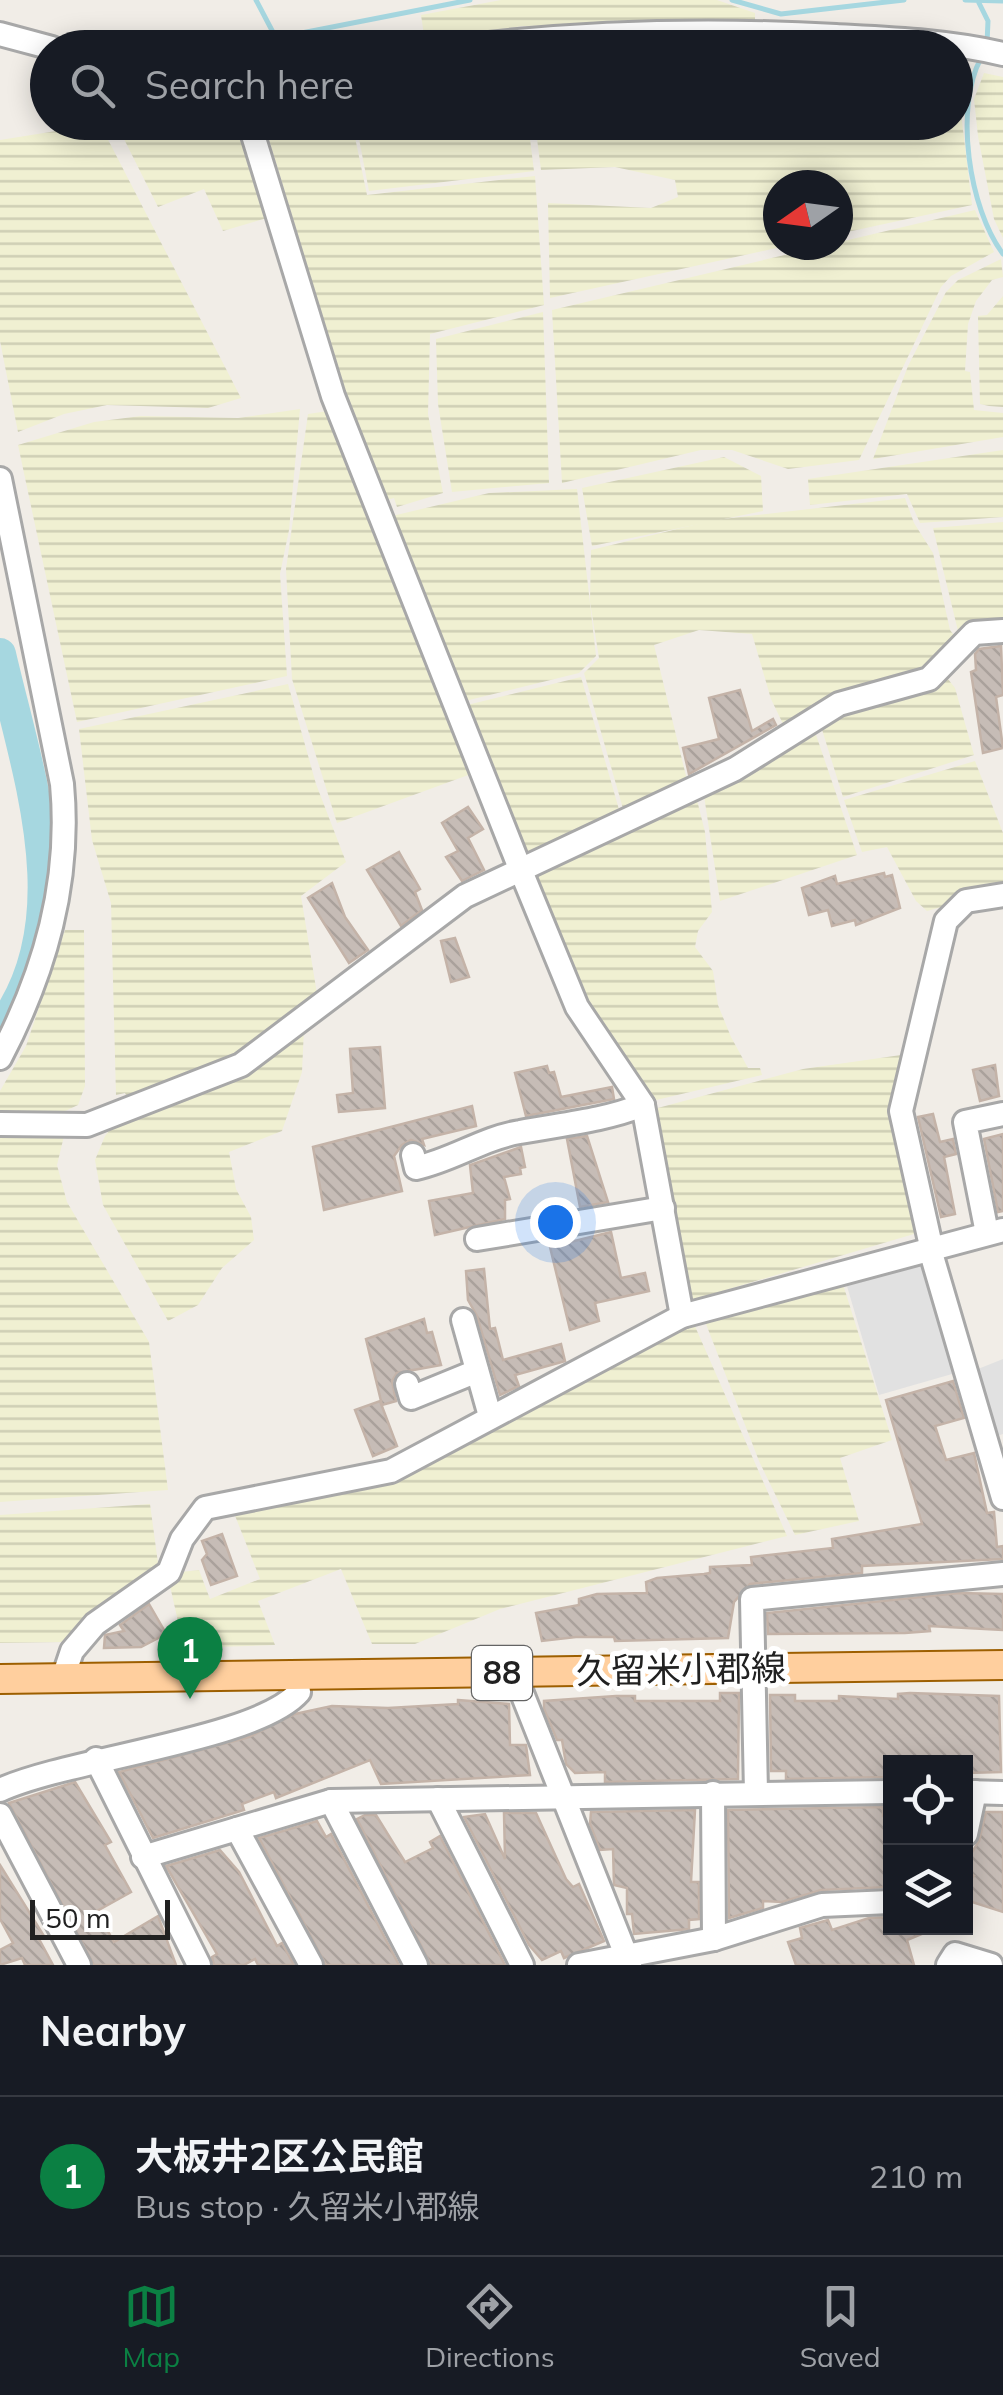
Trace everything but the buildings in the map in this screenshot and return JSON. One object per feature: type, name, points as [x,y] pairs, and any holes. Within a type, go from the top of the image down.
[{"type":"main road","name":"久留米小郡線","points":[[0,1679],[1003,1665]]},
{"type":"street","points":[[0,34],[30,42]]},
{"type":"street","points":[[973,49],[1003,54]]},
{"type":"street","points":[[255,140],[333,396],[521,871],[576,1007],[643,1105],[682,1316]]},
{"type":"street","points":[[0,478],[62,784],[67,836],[56,911],[36,983],[0,1058]]},
{"type":"street","points":[[0,1124],[87,1124],[241,1065],[465,896],[734,769],[839,704],[929,679],[974,633],[1003,632]]},
{"type":"street","points":[[1003,894],[966,901],[946,921],[900,1111],[930,1246],[1003,1498]]},
{"type":"street","points":[[413,1155],[416,1168],[448,1162],[489,1140],[618,1115],[643,1105]]},
{"type":"street","points":[[63,1678],[72,1651],[95,1624],[169,1572],[182,1540],[205,1508],[391,1471],[682,1316],[995,1231],[965,1122],[1003,1114]]},
{"type":"street","points":[[478,1238],[664,1208]]},
{"type":"street","points":[[463,1320],[490,1416]]},
{"type":"street","points":[[407,1384],[411,1398],[477,1370]]},
{"type":"street","points":[[756,1792],[752,1599],[1003,1574]]},
{"type":"street","points":[[514,1673],[629,1960]]},
{"type":"street","points":[[0,1790],[96,1759],[194,1738],[286,1706],[299,1692],[296,1676]]},
{"type":"street","points":[[96,1759],[199,1965]]},
{"type":"street","points":[[142,1857],[331,1801],[883,1792]]},
{"type":"street","points":[[973,1792],[1003,1793]]},
{"type":"street","points":[[712,1793],[714,1940]]},
{"type":"street","points":[[438,1799],[522,1965]]},
{"type":"street","points":[[331,1801],[416,1965]]},
{"type":"street","points":[[0,1815],[79,1965]]},
{"type":"street","points":[[236,1829],[311,1965]]},
{"type":"street","points":[[578,1965],[629,1960],[714,1940],[822,1905],[883,1902]]},
{"type":"street","points":[[948,1965],[954,1954],[992,1965]]},
{"type":"green space","points":[[501,0],[717,0],[755,13],[755,21],[423,30],[421,15]]},
{"type":"green space","points":[[984,73],[1003,77],[1003,238],[994,219],[978,136],[974,99]]},
{"type":"green space","points":[[30,135],[30,140],[108,140],[241,398],[208,408],[107,405],[64,414],[18,432],[0,341],[0,140]]},
{"type":"green space","points":[[124,140],[243,140],[267,218],[223,231],[204,189],[158,207]]},
{"type":"green space","points":[[269,140],[356,140],[367,195],[535,176],[544,305],[430,334],[428,414],[443,493],[397,507],[394,498],[387,500],[342,382]]},
{"type":"green space","points":[[359,140],[530,140],[534,171],[369,191]]},
{"type":"green space","points":[[537,140],[964,140],[972,205],[853,231],[853,170],[763,170],[763,251],[550,298],[548,203],[651,208],[678,197],[675,180],[615,167],[541,170]]},
{"type":"green space","points":[[975,210],[994,252],[951,276],[941,287],[859,460],[788,469],[732,450],[701,450],[562,483],[552,310],[764,260],[853,260],[853,239]]},
{"type":"green space","points":[[1001,259],[1003,277],[992,280],[976,301],[968,324],[965,371],[970,372],[974,410],[1003,413],[1003,437],[873,459],[908,366],[946,292],[958,280]]},
{"type":"green space","points":[[1003,296],[1003,407],[980,404],[978,316],[987,315]]},
{"type":"green space","points":[[543,312],[549,483],[452,492],[438,404],[436,339]]},
{"type":"green space","points":[[300,409],[289,530],[280,574],[287,676],[77,722],[18,445],[94,422],[141,416],[238,418]]},
{"type":"green space","points":[[328,411],[471,774],[337,823],[292,679],[286,569],[308,414]]},
{"type":"green space","points":[[1003,450],[1003,517],[920,523],[907,494],[810,505],[808,479]]},
{"type":"green space","points":[[724,457],[761,476],[763,511],[592,546],[582,488]]},
{"type":"green space","points":[[577,489],[596,656],[579,673],[465,701],[392,516],[489,493]]},
{"type":"green space","points":[[905,498],[914,523],[933,553],[950,630],[956,638],[928,673],[824,702],[783,724],[771,699],[752,634],[699,630],[654,645],[687,780],[624,812],[584,673],[599,658],[590,602],[591,550],[714,520]]},
{"type":"green space","points":[[1003,522],[1003,626],[959,635],[933,528]]},
{"type":"green space","points":[[581,677],[620,813],[527,856],[467,705]]},
{"type":"green space","points":[[948,679],[955,688],[974,755],[843,797],[819,720],[921,691]]},
{"type":"green space","points":[[288,684],[316,784],[346,862],[301,896],[317,994],[238,1056],[129,1101],[125,1093],[116,1095],[111,903],[92,840],[79,729]]},
{"type":"green space","points":[[813,726],[857,855],[720,901],[703,789]]},
{"type":"green space","points":[[975,761],[1003,833],[1003,890],[927,911],[916,901],[887,847],[862,852],[844,800]]},
{"type":"green space","points":[[696,796],[705,832],[712,912],[698,931],[695,947],[713,971],[718,1005],[731,1037],[748,1068],[760,1068],[762,1075],[652,1101],[591,1007],[538,878],[542,867]]},
{"type":"green space","points":[[65,930],[84,930],[85,1086],[78,1105],[57,1115],[0,1113],[0,1091],[26,1046]]},
{"type":"green space","points":[[304,1028],[302,1072],[282,1131],[229,1152],[236,1189],[251,1217],[254,1240],[222,1268],[198,1305],[168,1321],[103,1205],[95,1160],[105,1136],[115,1123]]},
{"type":"green space","points":[[908,1054],[897,1113],[924,1231],[692,1300],[686,1298],[654,1109],[803,1069]]},
{"type":"green space","points":[[0,1132],[64,1136],[57,1165],[67,1202],[149,1342],[168,1490],[0,1502]]},
{"type":"green space","points":[[841,1278],[892,1440],[840,1458],[859,1521],[795,1535],[759,1461],[706,1324],[708,1318]]},
{"type":"green space","points":[[694,1324],[787,1536],[500,1609],[415,1644],[372,1644],[341,1569],[258,1601],[275,1645],[184,1648],[170,1586],[181,1572],[199,1570],[210,1599],[260,1579],[232,1508],[316,1493],[564,1390]]},
{"type":"green space","points":[[150,1504],[158,1563],[146,1580],[98,1608],[63,1642],[0,1643],[0,1515]]},
{"type":"shaded area","points":[[911,1256],[928,1266],[959,1372],[879,1395],[844,1276]]},
{"type":"shaded area","points":[[1003,1359],[1003,1434],[997,1436],[978,1369]]},
{"type":"waterway","points":[[256,0],[272,30]]},
{"type":"waterway","points":[[317,30],[470,0]]},
{"type":"waterway","points":[[732,0],[781,14],[904,0]]},
{"type":"waterway","points":[[965,0],[1003,1]]},
{"type":"waterway","points":[[979,3],[988,21],[987,43]]},
{"type":"waterway","points":[[973,79],[981,58]]},
{"type":"waterway","points":[[968,140],[981,211],[1003,254]]},
{"type":"waterway","points":[[0,654],[34,796],[44,894],[39,942],[25,987],[0,1029]]},
{"type":"place","name":"大板井2区公民館","points":[[190,1699]]}]
